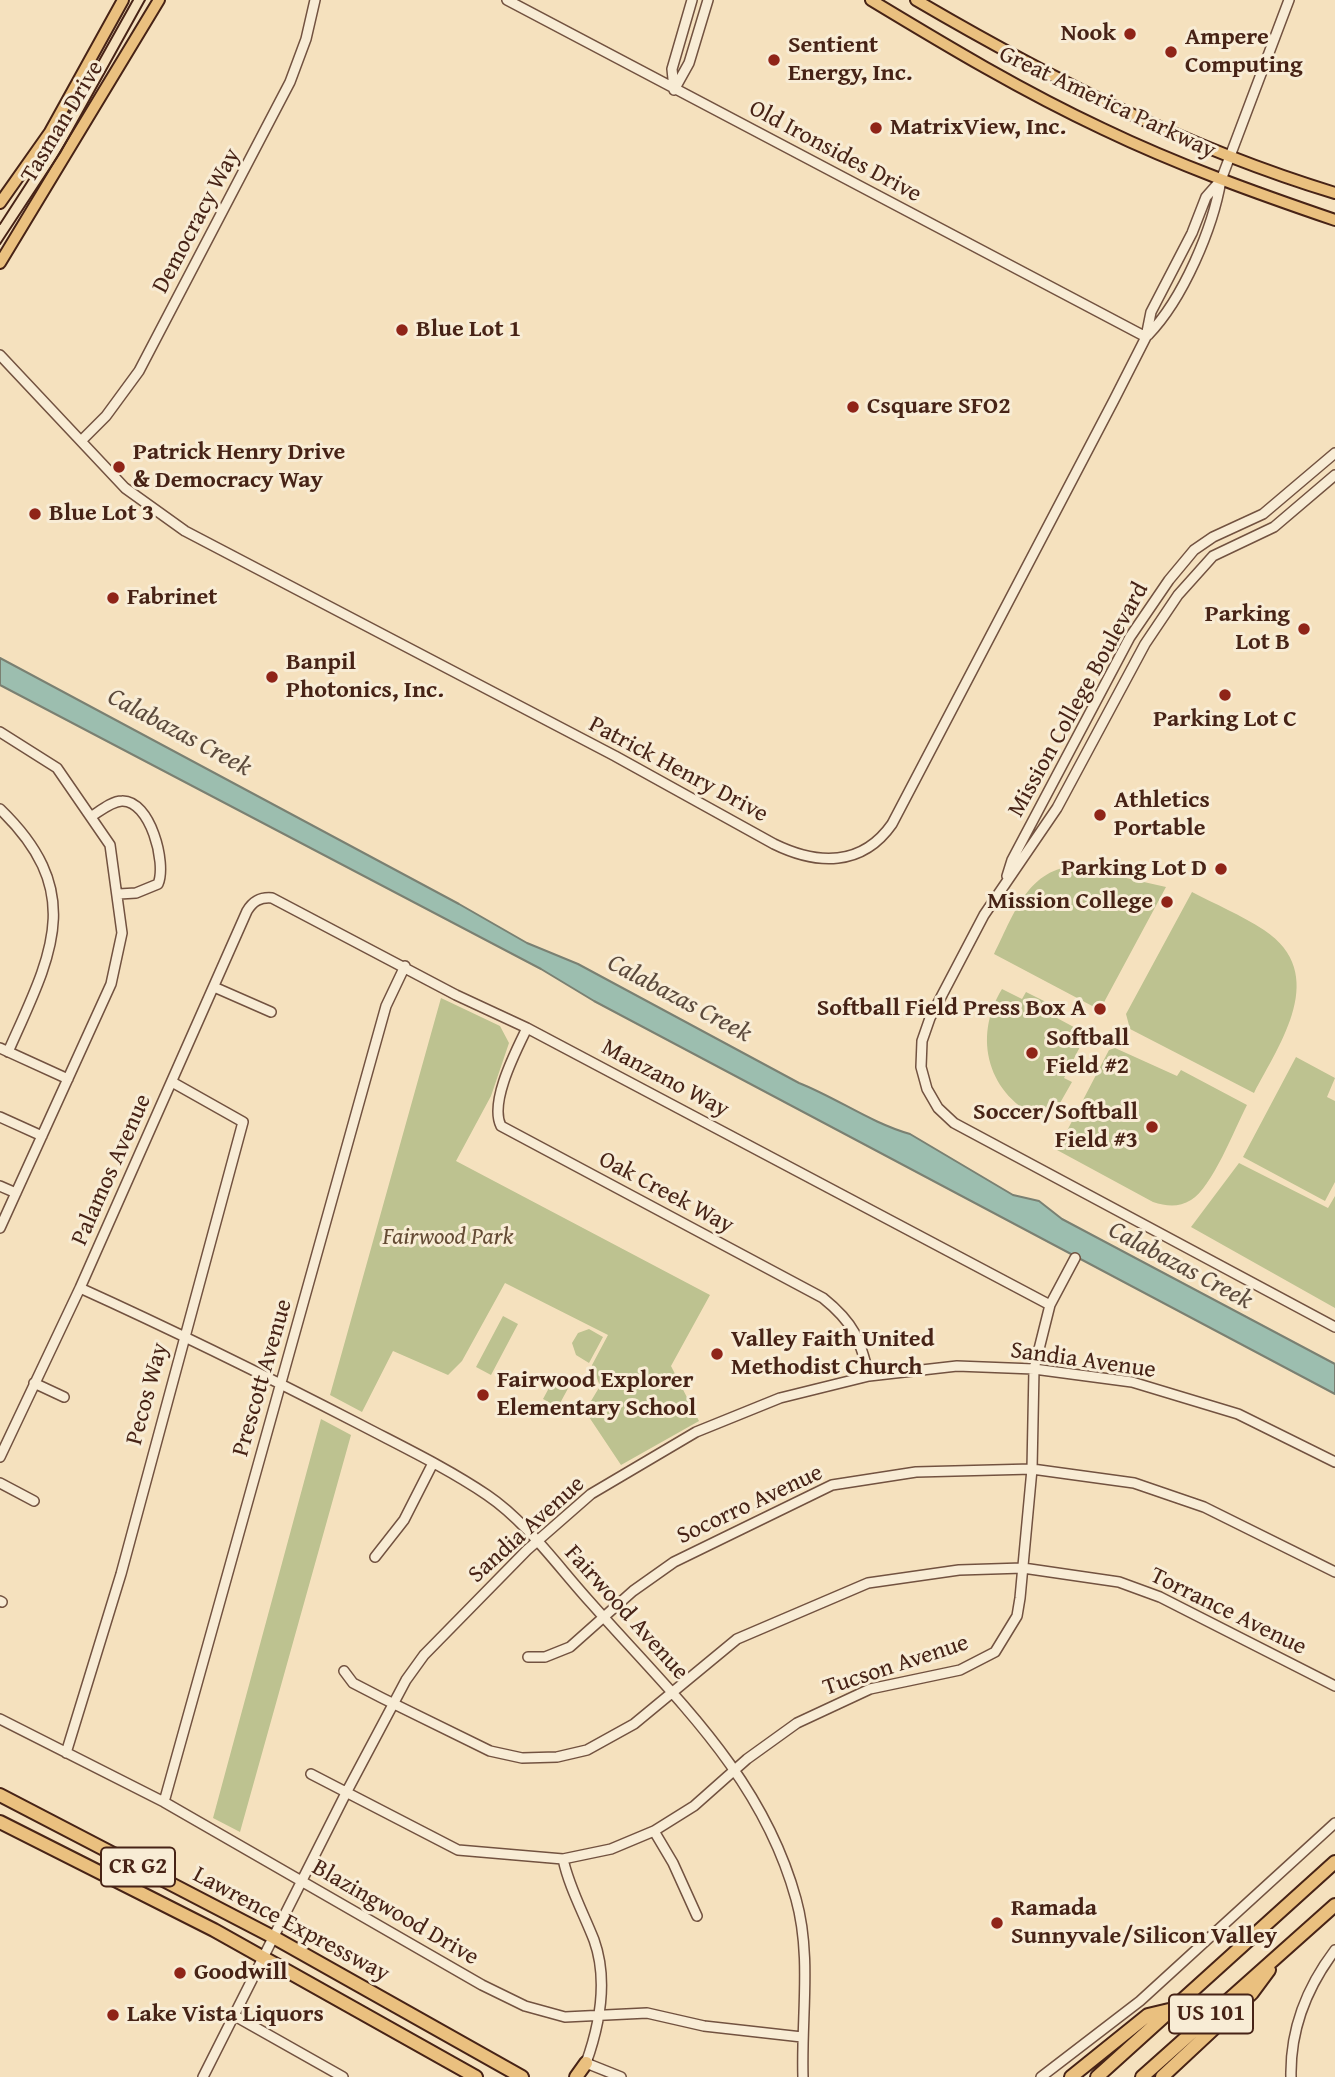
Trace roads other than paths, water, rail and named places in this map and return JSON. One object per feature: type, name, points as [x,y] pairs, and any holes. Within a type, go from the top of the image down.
[{"type":"highway","name":"Lawrence Expressway","points":[[0,1796],[275,1938],[522,2077]]},
{"type":"highway","name":"Lawrence Expressway","points":[[0,1822],[264,1958],[476,2077]]},
{"type":"highway","name":"US 101","points":[[1097,2077],[1335,1862]]},
{"type":"highway","name":"US 101","points":[[1142,2077],[1335,1905]]},
{"type":"highway","points":[[1162,2077],[1252,1993],[1282,1953]]},
{"type":"highway","points":[[1071,2077],[1148,2015],[1172,2009]]},
{"type":"highway","points":[[579,2077],[586,2063]]},
{"type":"main road","name":"Tasman Drive","points":[[0,203],[50,132],[123,0]]},
{"type":"main road","name":"Tasman Drive","points":[[0,264],[159,0]]},
{"type":"main road","name":"Great America Parkway","points":[[871,0],[1039,97],[1141,146],[1221,180],[1335,220]]},
{"type":"main road","name":"Great America Parkway","points":[[916,0],[1061,82],[1230,157],[1335,194]]},
{"type":"street","name":"Democracy Way","points":[[80,441],[112,408],[145,360],[290,82],[306,39],[315,0]]},
{"type":"street","name":"Old Ironsides Drive","points":[[507,0],[1146,337]]},
{"type":"street","points":[[674,90],[672,69],[692,0]]},
{"type":"street","points":[[674,90],[689,63],[708,0]]},
{"type":"street","name":"Patrick Henry Drive","points":[[0,355],[137,499],[185,531],[615,756],[782,848],[800,856],[832,861],[864,851],[892,824],[1146,337],[1163,319],[1190,267],[1217,202],[1221,180],[1289,0]]},
{"type":"street","name":"Patrick Henry Drive","points":[[1146,337],[1151,312],[1192,233],[1206,197],[1221,180]]},
{"type":"street","name":"Mission College Boulevard","points":[[1335,453],[1263,514],[1213,537],[1194,550],[1169,580],[1130,637],[925,1029],[921,1067],[927,1089],[938,1108],[962,1129],[1335,1327]]},
{"type":"street","name":"Mission College Boulevard","points":[[1006,878],[1020,866],[1057,808],[1145,644],[1178,595],[1213,556],[1273,527],[1335,475]]},
{"type":"street","points":[[0,1228],[111,984],[122,933],[119,894],[110,845],[57,768],[1,737]]},
{"type":"street","points":[[92,816],[116,802],[132,802],[140,808],[159,850],[162,866],[158,884],[136,893],[119,894]]},
{"type":"street","points":[[0,809],[28,839],[38,856],[48,880],[55,924],[47,963],[4,1050],[68,1079]]},
{"type":"street","name":"Manzano Way","points":[[258,899],[272,898],[456,995],[527,1028],[1050,1305]]},
{"type":"street","name":"Palamos Avenue","points":[[0,1457],[80,1288],[247,911],[258,899]]},
{"type":"street","name":"Prescott Avenue","points":[[164,1802],[386,1006],[405,966]]},
{"type":"street","points":[[214,987],[271,1012]]},
{"type":"street","name":"Oak Creek Way","points":[[527,1028],[503,1084],[496,1115],[501,1126],[823,1298],[850,1322],[869,1376]]},
{"type":"street","name":"Pecos Way","points":[[66,1753],[121,1574],[243,1122],[172,1082]]},
{"type":"street","points":[[0,1116],[42,1136]]},
{"type":"street","points":[[0,1186],[16,1193]]},
{"type":"street","name":"Tucson Avenue","points":[[311,1774],[458,1850],[562,1858],[611,1849],[654,1831],[695,1805],[735,1769],[797,1723],[832,1704],[870,1689],[960,1670],[995,1652],[1017,1616],[1032,1469],[1034,1369],[1050,1305],[1074,1258]]},
{"type":"street","name":"Fairwood Avenue","points":[[80,1288],[282,1383],[433,1463],[495,1501],[536,1542],[671,1691],[735,1769],[757,1801],[773,1833],[797,1900],[805,1963],[803,2077]]},
{"type":"street","name":"Sandia Avenue","points":[[203,2077],[346,1793],[393,1704],[424,1655],[536,1542],[591,1494],[696,1432],[780,1398],[869,1376],[957,1366],[1034,1369],[1132,1382],[1238,1414],[1335,1462]]},
{"type":"street","points":[[34,1383],[64,1397]]},
{"type":"street","points":[[375,1557],[404,1520],[433,1463]]},
{"type":"street","name":"Socorro Avenue","points":[[528,1657],[545,1657],[570,1647],[603,1617],[674,1562],[832,1485],[916,1472],[1032,1469],[1134,1483],[1204,1507],[1335,1572]]},
{"type":"street","points":[[0,1483],[34,1501]]},
{"type":"street","name":"Torrance Avenue","points":[[344,1671],[353,1682],[393,1704],[490,1751],[522,1758],[557,1757],[587,1750],[614,1737],[737,1639],[868,1583],[959,1570],[1023,1568],[1119,1582],[1160,1597],[1335,1686]]},
{"type":"street","name":"Blazingwood Drive","points":[[0,1719],[164,1802],[482,1985],[525,2006],[565,2017],[647,2013],[704,2026],[802,2037]]},
{"type":"street","points":[[1041,2077],[1140,2001],[1335,1823]]},
{"type":"street","points":[[654,1831],[673,1863],[697,1916]]},
{"type":"street","points":[[562,1858],[567,1879],[595,1942],[601,1978],[598,2015],[586,2063],[621,2077]]},
{"type":"street","points":[[1291,2077],[1294,2038],[1303,2006],[1318,1974],[1335,1950]]},
{"type":"street","points":[[235,2016],[343,2077]]},
{"type":"tram line","points":[[0,224],[55,139],[133,0]]},
{"type":"tram line","points":[[0,244],[60,153],[145,0]]},
{"type":"place","name":"Nook","points":[[1130,34]]},
{"type":"place","name":"Ampere Computing","points":[[1171,52]]},
{"type":"place","name":"Sentient Energy, Inc.","points":[[774,60]]},
{"type":"place","name":"MatrixView, Inc.","points":[[876,128]]},
{"type":"place","name":"Blue Lot 1","points":[[402,330]]},
{"type":"place","name":"Csquare SFO2","points":[[853,407]]},
{"type":"place","name":"Patrick Henry Drive & Democracy Way","points":[[119,467]]},
{"type":"place","name":"Blue Lot 3","points":[[35,514]]},
{"type":"place","name":"Fabrinet","points":[[113,598]]},
{"type":"place","name":"Parking Lot B","points":[[1304,629]]},
{"type":"place","name":"Banpil Photonics, Inc.","points":[[272,677]]},
{"type":"place","name":"Parking Lot C","points":[[1225,695]]},
{"type":"place","name":"Athletics Portable","points":[[1100,815]]},
{"type":"place","name":"Parking Lot D","points":[[1221,869]]},
{"type":"place","name":"Mission College","points":[[1167,902]]},
{"type":"place","name":"Softball Field Press Box A","points":[[1100,1009]]},
{"type":"place","name":"Softball Field #2","points":[[1032,1053]]},
{"type":"place","name":"Soccer/Softball Field #3","points":[[1152,1127]]},
{"type":"place","name":"Valley Faith United Methodist Church","points":[[717,1354]]},
{"type":"place","name":"Fairwood Explorer Elementary School","points":[[483,1395]]},
{"type":"place","name":"Ramada Sunnyvale/Silicon Valley","points":[[997,1923]]},
{"type":"place","name":"Goodwill","points":[[180,1973]]},
{"type":"place","name":"Lake Vista Liquors","points":[[113,2015]]},
{"type":"water label","name":"Calabazas Creek","points":[[179,733]]},
{"type":"water label","name":"Calabazas Creek","points":[[679,999]]},
{"type":"water label","name":"Calabazas Creek","points":[[1180,1266]]},
{"type":"park label","name":"Fairwood Park","points":[[448,1238]]}]
